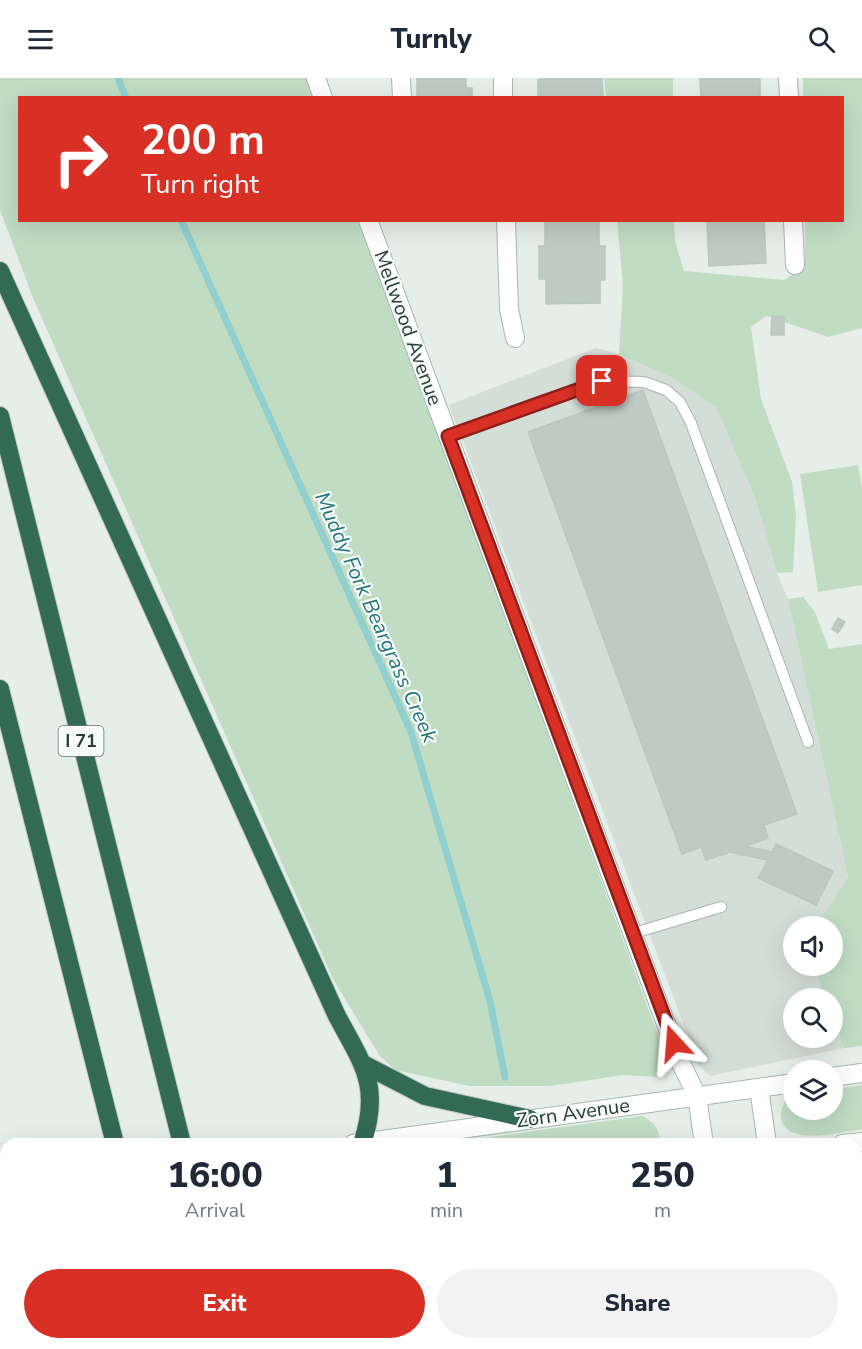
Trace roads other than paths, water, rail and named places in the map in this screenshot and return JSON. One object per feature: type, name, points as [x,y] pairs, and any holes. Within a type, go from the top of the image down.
[{"type":"highway","points":[[0,271],[337,1016],[363,1064],[372,1113],[363,1138]]},
{"type":"highway","name":"I 71","points":[[0,416],[180,1138]]},
{"type":"highway","points":[[0,689],[113,1138]]},
{"type":"highway","points":[[363,1064],[425,1096],[530,1119]]},
{"type":"street","points":[[316,78],[322,96]]},
{"type":"street","points":[[401,78],[402,96]]},
{"type":"street","points":[[503,78],[503,96]]},
{"type":"street","points":[[788,78],[789,96]]},
{"type":"street","name":"Mellwood Avenue","points":[[369,222],[679,1059],[697,1096],[703,1138]]},
{"type":"street","points":[[506,222],[509,309],[516,338]]},
{"type":"street","points":[[793,222],[795,265]]},
{"type":"street","points":[[843,1076],[862,1073]]},
{"type":"street","name":"Zorn Avenue","points":[[402,1138],[783,1085]]},
{"type":"street","points":[[759,1088],[766,1138]]},
{"type":"lane","points":[[448,436],[602,381],[644,382],[666,390],[680,402],[692,423],[808,742]]},
{"type":"lane","points":[[634,933],[721,907]]},
{"type":"waterway","name":"Muddy Fork Beargrass Creek","points":[[118,78],[125,96]]},
{"type":"waterway","name":"Muddy Fork Beargrass Creek","points":[[182,222],[411,732],[490,1001],[505,1077]]}]
